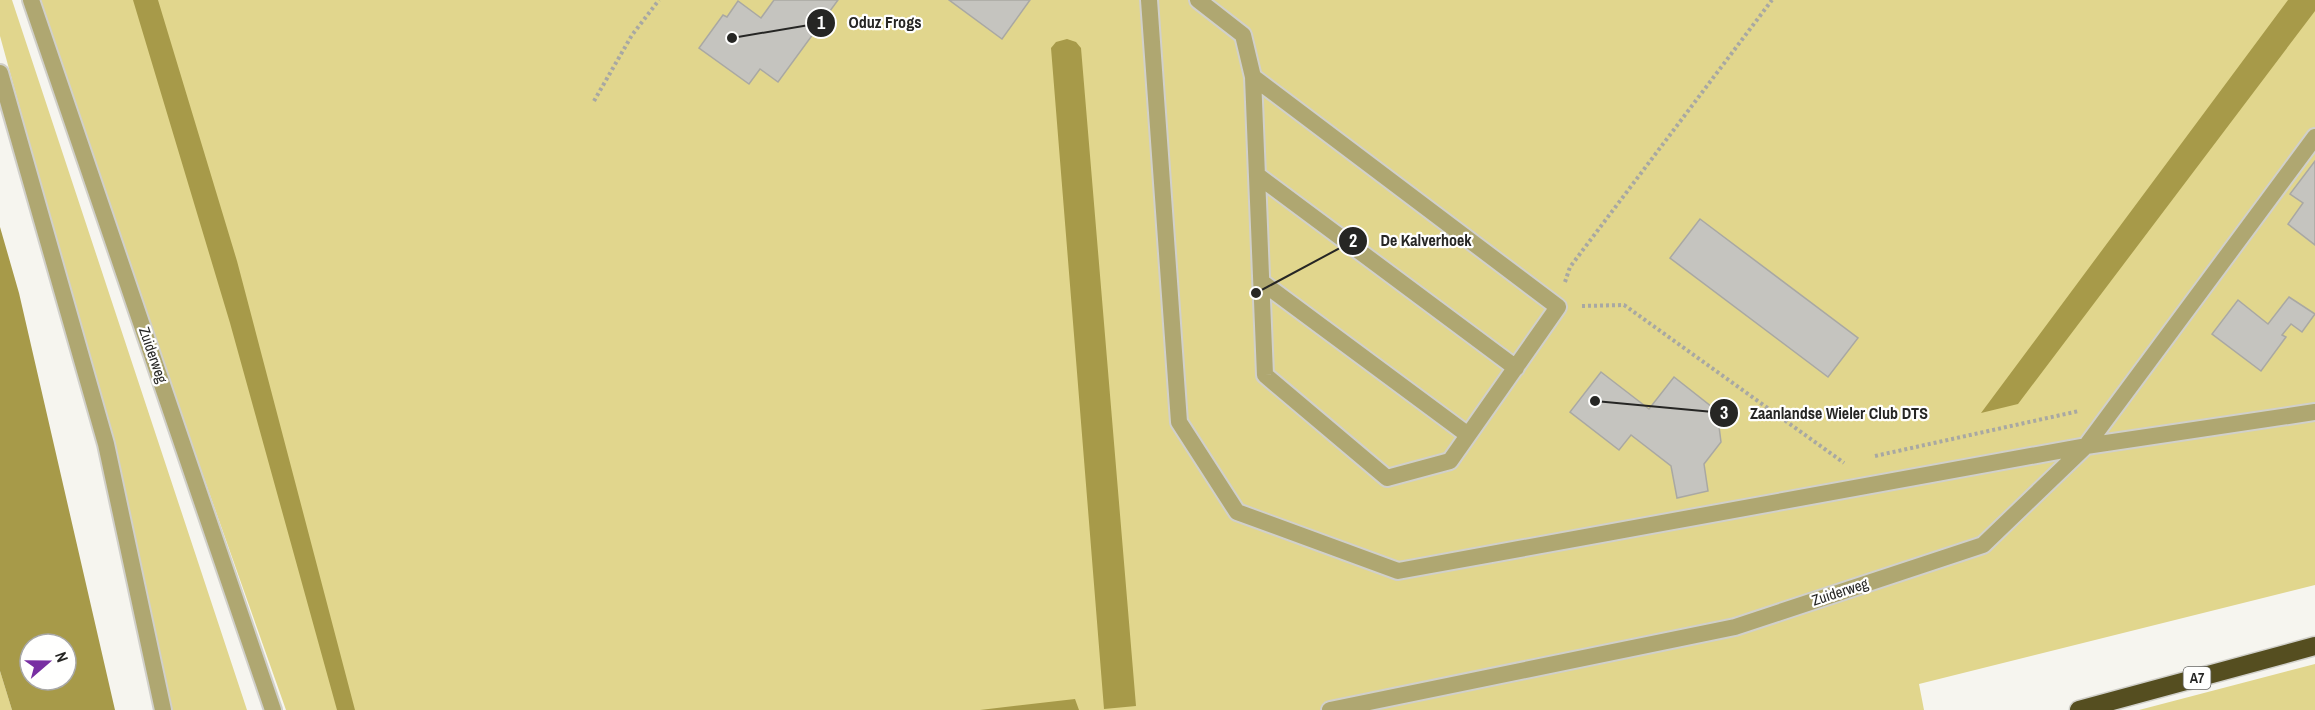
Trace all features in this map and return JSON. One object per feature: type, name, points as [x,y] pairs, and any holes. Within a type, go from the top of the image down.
[{"type":"highway","name":"A7","points":[[2079,710],[2315,646]]},
{"type":"street","name":"Zuiderweg","points":[[31,0],[273,710]]},
{"type":"street","points":[[1149,0],[1179,422],[1237,512],[1398,571],[2086,446],[2315,412]]},
{"type":"street","points":[[1198,0],[1243,35],[1252,77],[1263,283],[1265,375],[1387,478],[1450,461],[1558,306],[1252,77]]},
{"type":"street","points":[[0,73],[106,444],[163,710]]},
{"type":"street","name":"Zuiderweg","points":[[1330,710],[1735,627],[1983,545],[2086,446],[2315,137]]},
{"type":"street","points":[[1257,175],[1516,368]]},
{"type":"street","points":[[1263,283],[1468,435]]},
{"type":"path","points":[[594,100],[632,35],[659,0]]},
{"type":"path","points":[[1772,0],[1570,267],[1558,306],[1624,305],[1843,463],[1854,460]]},
{"type":"path","points":[[1866,458],[2118,403]]},
{"type":"shaded area","points":[[0,0],[12,0],[247,710],[168,710],[67,280],[0,36]]},
{"type":"shaded area","points":[[39,0],[2315,0],[2315,585],[1919,684],[1924,710],[286,710],[110,212]]},
{"type":"shaded area","points":[[133,0],[158,0],[237,261],[355,710],[337,710],[230,323]]},
{"type":"shaded area","points":[[2288,0],[2315,0],[2315,11],[2018,404],[1981,413]]},
{"type":"shaded area","points":[[1067,39],[1076,42],[1081,48],[1136,706],[1104,709],[1051,48],[1056,42]]},
{"type":"shaded area","points":[[0,227],[19,293],[115,710],[12,710],[0,671]]},
{"type":"shaded area","points":[[2315,664],[2315,710],[2139,710]]},
{"type":"shaded area","points":[[0,671],[12,710],[0,710]]},
{"type":"shaded area","points":[[1075,699],[1079,710],[980,710]]},
{"type":"building","points":[[774,0],[838,0],[778,82],[760,69],[749,84],[699,48],[723,15],[727,17],[738,1],[761,18]]},
{"type":"building","points":[[949,0],[1030,0],[1002,39]]},
{"type":"building","points":[[2315,161],[2315,245],[2288,224],[2303,203],[2290,194]]},
{"type":"building","points":[[1700,219],[1858,338],[1828,377],[1670,258]]},
{"type":"building","points":[[2289,297],[2315,314],[2302,332],[2291,324],[2282,335],[2286,337],[2261,371],[2212,334],[2238,300],[2268,324]]},
{"type":"building","points":[[1601,372],[1649,409],[1674,377],[1717,411],[1721,442],[1704,464],[1708,491],[1677,498],[1671,466],[1631,435],[1619,450],[1570,412]]},
{"type":"place","name":"Oduz Frogs","points":[[732,38]]},
{"type":"place","name":"De Kalverhoek","points":[[1256,293]]},
{"type":"place","name":"Zaanlandse Wieler Club DTS","points":[[1595,401]]}]
